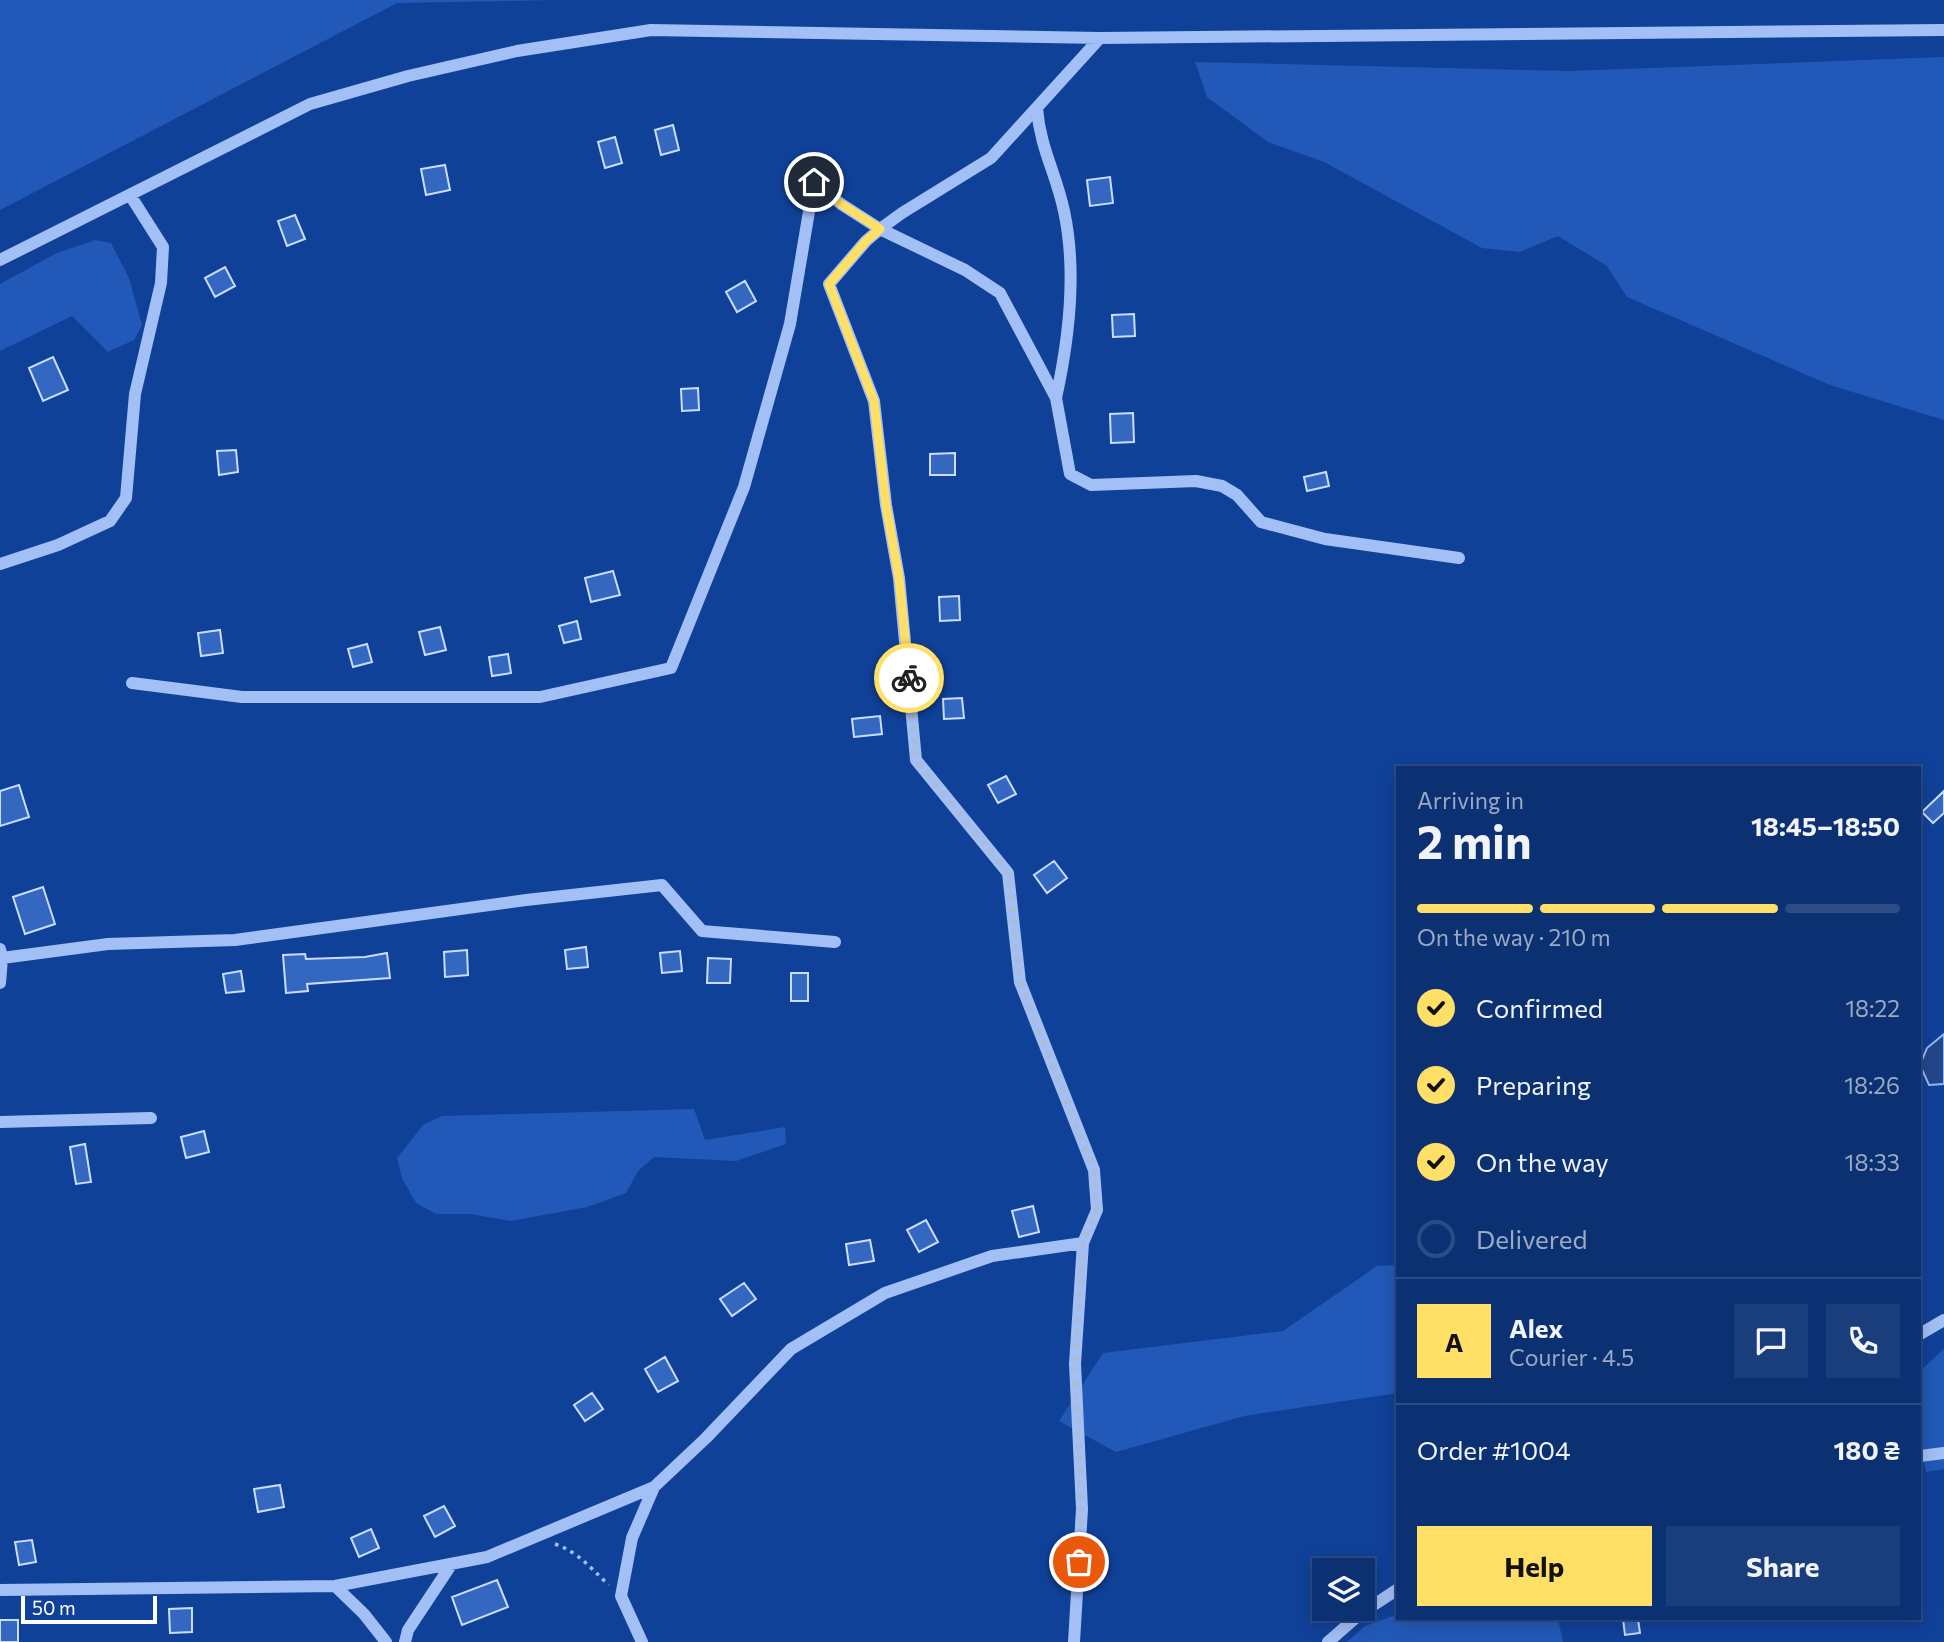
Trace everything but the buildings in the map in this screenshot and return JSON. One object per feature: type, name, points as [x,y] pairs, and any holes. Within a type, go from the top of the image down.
[{"type":"street","points":[[0,260],[310,104],[408,76],[517,51],[651,30],[1100,38],[1944,30]]},
{"type":"street","points":[[1074,1642],[1082,1509],[1075,1364],[1083,1243],[1097,1210],[1094,1170],[1020,982],[1008,873],[916,760],[899,578],[886,505],[874,401],[829,284],[866,241],[880,229],[991,158],[1100,38]]},
{"type":"street","points":[[1037,108],[1044,152],[1059,188],[1069,251],[1066,354],[1056,398]]},
{"type":"street","points":[[800,170],[841,204],[880,229],[965,270],[1000,293],[1056,398],[1070,474],[1091,485],[1196,481],[1222,486],[1237,495],[1261,522],[1325,539],[1459,558]]},
{"type":"street","points":[[132,683],[242,697],[540,697],[671,668],[744,487],[790,324],[814,182]]},
{"type":"street","points":[[0,564],[58,545],[110,521],[126,498],[135,394],[161,283],[163,247],[130,195]]},
{"type":"street","points":[[0,982],[1,953],[108,944],[235,940],[526,900],[662,886],[702,931],[835,942]]},
{"type":"street","points":[[0,1122],[151,1118]]},
{"type":"street","points":[[0,1590],[335,1586],[486,1557],[654,1487],[706,1438],[791,1349],[885,1293],[992,1256],[1083,1243]]},
{"type":"street","points":[[1921,1333],[1944,1320]]},
{"type":"street","points":[[1921,1456],[1944,1452]]},
{"type":"street","points":[[642,1642],[621,1596],[632,1538],[654,1487]]},
{"type":"street","points":[[405,1642],[414,1619],[451,1565]]},
{"type":"street","points":[[335,1586],[364,1614],[386,1642]]},
{"type":"street","points":[[1375,1604],[1396,1590]]},
{"type":"street","points":[[1375,1608],[1396,1600]]},
{"type":"street","points":[[1328,1642],[1352,1621]]},
{"type":"path","points":[[528,1540],[556,1544],[574,1552],[621,1596]]},
{"type":"shaded area","points":[[0,0],[557,0],[397,3],[0,210]]},
{"type":"shaded area","points":[[1944,57],[1944,420],[1830,385],[1627,297],[1607,266],[1558,236],[1520,252],[1482,248],[1324,162],[1268,142],[1207,97],[1195,62],[1570,71]]},
{"type":"shaded area","points":[[95,240],[111,243],[129,278],[142,325],[134,340],[108,352],[72,316],[0,351],[0,284],[57,253]]},
{"type":"shaded area","points":[[1944,1034],[1944,1084],[1929,1085],[1921,1067],[1927,1048]]},
{"type":"shaded area","points":[[694,1109],[705,1140],[785,1127],[786,1144],[736,1161],[654,1157],[638,1171],[626,1193],[587,1207],[511,1221],[470,1214],[436,1214],[416,1203],[402,1178],[397,1158],[423,1125],[442,1116]]},
{"type":"shaded area","points":[[1396,1265],[1396,1393],[1244,1416],[1116,1452],[1059,1421],[1103,1353],[1283,1331],[1377,1266]]},
{"type":"shaded area","points":[[1944,1349],[1944,1469],[1926,1472],[1921,1451],[1921,1370]]},
{"type":"shaded area","points":[[1396,1615],[1396,1620],[1558,1620],[1563,1642],[1347,1642],[1365,1626]]},
{"type":"way so far","points":[[909,678],[916,760],[1008,873],[1020,982],[1094,1170],[1097,1210],[1083,1243],[1075,1364],[1082,1509],[1079,1562]]},
{"type":"route","points":[[814,182],[841,204],[880,229],[866,241],[829,284],[874,401],[886,505],[897,559],[909,678]]}]
